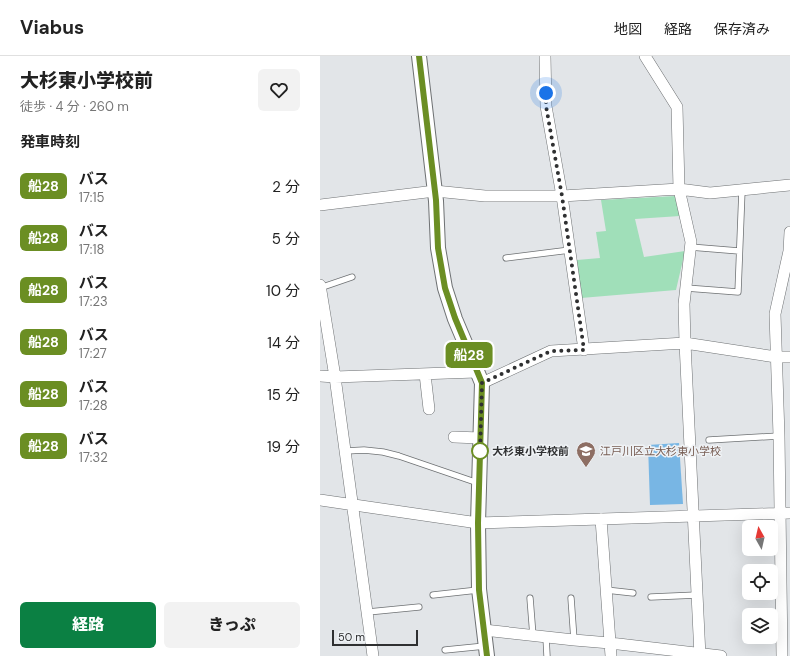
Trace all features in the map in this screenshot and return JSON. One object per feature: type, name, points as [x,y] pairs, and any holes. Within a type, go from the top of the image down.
[{"type":"street","points":[[419,56],[435,191],[438,248],[445,288],[455,318],[479,378],[479,590],[486,651]]},
{"type":"street","points":[[546,56],[546,106],[562,196],[584,350]]},
{"type":"street","points":[[645,56],[677,107],[679,188],[691,242],[684,304],[692,516],[700,655]]},
{"type":"street","points":[[320,205],[435,191],[485,196],[562,196],[679,188],[710,193],[790,185]]},
{"type":"street","points":[[782,656],[785,513],[779,436],[775,314],[789,251],[790,232]]},
{"type":"street","points":[[320,287],[336,377],[373,656]]},
{"type":"street","points":[[320,376],[336,377],[425,374],[479,378],[551,351],[584,350],[685,342],[776,357],[790,357]]},
{"type":"street","points":[[425,374],[429,409]]},
{"type":"street","points":[[454,437],[480,438]]},
{"type":"street","points":[[320,500],[478,523],[785,513]]},
{"type":"street","points":[[601,519],[611,656]]},
{"type":"street","points":[[484,630],[610,643],[700,655],[721,656]]},
{"type":"lane","points":[[686,288],[738,292],[742,190]]},
{"type":"lane","points":[[690,247],[739,251]]},
{"type":"lane","points":[[506,258],[570,250]]},
{"type":"lane","points":[[320,287],[352,277]]},
{"type":"lane","points":[[709,440],[779,436]]},
{"type":"lane","points":[[346,451],[364,450],[383,452],[480,483]]},
{"type":"lane","points":[[433,595],[479,590]]},
{"type":"lane","points":[[606,590],[633,593]]},
{"type":"lane","points":[[651,597],[697,595]]},
{"type":"lane","points":[[530,598],[533,636]]},
{"type":"lane","points":[[571,598],[574,640]]},
{"type":"lane","points":[[368,612],[419,607]]},
{"type":"lane","points":[[546,637],[547,656]]},
{"type":"lane","points":[[445,650],[486,651]]},
{"type":"green space","points":[[676,196],[680,216],[635,219],[644,257],[685,251],[676,290],[581,298],[577,260],[600,258],[596,232],[606,231],[601,200]]},
{"type":"water","points":[[679,443],[683,504],[650,505],[648,445]]},
{"type":"bus line","name":"船28","points":[[419,56],[436,200],[438,248],[445,288],[449,303],[476,372],[482,383],[478,523],[479,590],[487,656]]},
{"type":"place","name":"大杉東小学校前","points":[[480,451]]},
{"type":"place","name":"江戸川区立大杉東小学校","points":[[586,468]]},
{"type":"route","points":[[480,451],[480,453],[482,383],[551,351],[584,350],[562,196],[546,106],[546,93]]}]
